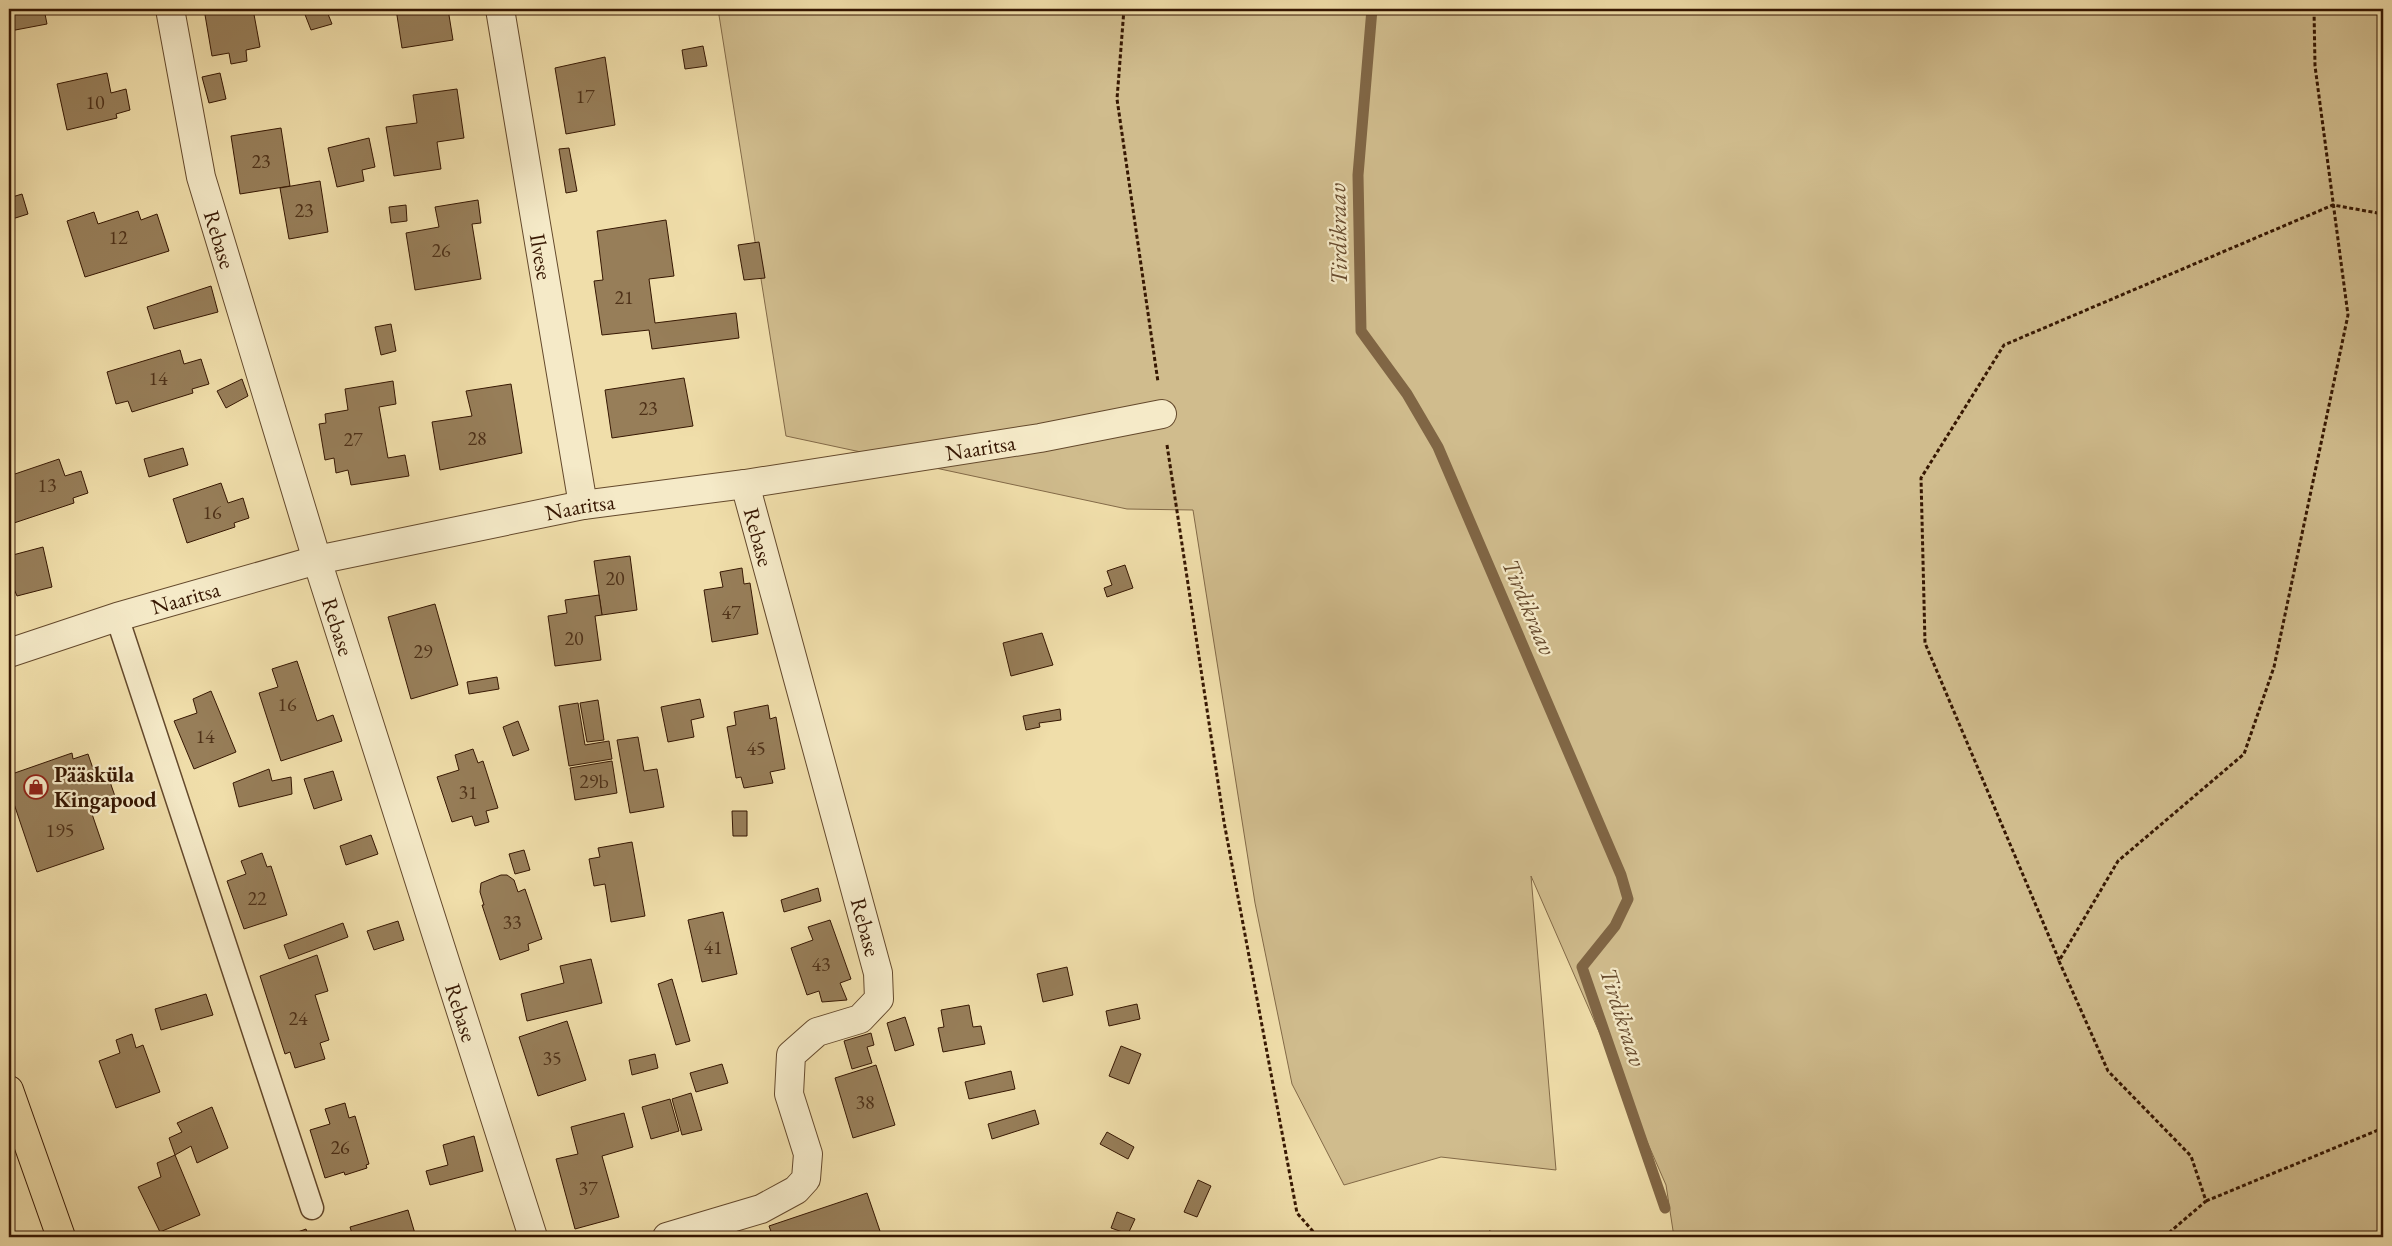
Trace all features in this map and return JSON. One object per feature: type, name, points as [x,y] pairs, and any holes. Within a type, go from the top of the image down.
[{"type":"highway","points":[[9,1090],[61,1237]]},
{"type":"street","name":"Rebase","points":[[170,9],[201,177],[317,560],[533,1237]]},
{"type":"street","name":"Ilvese","points":[[500,9],[582,504]]},
{"type":"street","name":"Naaritsa","points":[[9,654],[117,617],[317,560],[582,504],[745,484],[1040,438],[1162,414]]},
{"type":"street","name":"Rebase","points":[[667,1237],[761,1209],[796,1190],[806,1178],[808,1154],[789,1094],[792,1055],[817,1032],[860,1019],[879,999],[878,973],[745,484]]},
{"type":"lane","points":[[117,617],[312,1208]]},
{"type":"path","points":[[1124,9],[1117,99],[1162,414],[1226,832],[1297,1212],[1318,1237]]},
{"type":"path","points":[[2059,961],[2118,861],[2244,754],[2274,667],[2348,316],[2315,66],[2314,9]]},
{"type":"path","points":[[2206,1201],[2190,1156],[2108,1071],[2059,961],[1924,643],[1921,478],[2004,345],[2334,205],[2383,214]]},
{"type":"path","points":[[2164,1237],[2206,1201],[2383,1128]]},
{"type":"path","points":[[1311,1237],[1315,1234]]},
{"type":"shaded area","points":[[718,9],[2383,9],[2383,1237],[1674,1237],[1666,1185],[1531,876],[1556,1170],[1441,1157],[1344,1185],[1292,1084],[1255,903],[1193,510],[1127,509],[786,436]]},
{"type":"building","points":[[13,9],[44,9],[47,24],[10,31],[9,18],[13,16]]},
{"type":"building","points":[[204,9],[253,9],[260,47],[246,50],[247,61],[231,64],[229,53],[212,56]]},
{"type":"building","points":[[313,9],[326,9],[332,24],[311,30],[304,12]]},
{"type":"building","points":[[396,9],[448,9],[453,40],[402,48]]},
{"type":"building","points":[[703,46],[707,66],[685,69],[682,50]]},
{"type":"building","points":[[605,57],[615,125],[566,134],[555,68]]},
{"type":"building","points":[[107,73],[111,93],[126,89],[130,110],[116,114],[117,118],[67,130],[57,84]]},
{"type":"building","points":[[220,73],[226,99],[209,103],[202,77]]},
{"type":"building","points":[[457,89],[464,138],[437,142],[441,169],[394,176],[386,127],[417,123],[413,95]]},
{"type":"building","points":[[281,128],[290,186],[240,194],[231,136]]},
{"type":"building","points":[[369,138],[375,167],[362,170],[364,181],[337,187],[328,148]]},
{"type":"building","points":[[569,148],[577,191],[566,193],[559,149]]},
{"type":"building","points":[[320,181],[328,232],[289,239],[280,188]]},
{"type":"building","points":[[22,194],[28,214],[9,220],[9,198]]},
{"type":"building","points":[[478,200],[481,223],[472,224],[481,279],[415,290],[406,233],[439,227],[435,207]]},
{"type":"building","points":[[406,205],[407,221],[391,223],[389,207]]},
{"type":"building","points":[[138,211],[141,220],[157,214],[169,251],[85,277],[67,221],[94,212],[98,224]]},
{"type":"building","points":[[666,220],[674,276],[649,279],[655,323],[736,313],[739,338],[652,349],[649,330],[602,335],[594,281],[603,280],[597,231]]},
{"type":"building","points":[[759,242],[765,278],[744,280],[738,245]]},
{"type":"building","points":[[211,286],[218,312],[154,329],[147,307]]},
{"type":"building","points":[[391,324],[396,351],[381,355],[375,327]]},
{"type":"building","points":[[180,350],[184,364],[201,359],[209,384],[192,389],[193,393],[132,412],[128,401],[116,404],[107,372]]},
{"type":"building","points":[[684,378],[693,426],[612,438],[605,390]]},
{"type":"building","points":[[242,379],[248,396],[226,408],[217,391]]},
{"type":"building","points":[[393,381],[396,404],[379,407],[388,458],[405,455],[409,476],[351,485],[348,470],[336,473],[334,458],[325,460],[319,424],[326,423],[325,414],[348,410],[345,389]]},
{"type":"building","points":[[511,384],[522,453],[440,470],[432,422],[472,416],[466,391]]},
{"type":"building","points":[[183,448],[188,465],[149,477],[144,459]]},
{"type":"building","points":[[59,459],[65,476],[81,471],[88,493],[73,498],[74,503],[11,524],[9,517],[9,476]]},
{"type":"building","points":[[221,483],[228,503],[243,498],[249,518],[234,523],[235,527],[187,543],[173,499]]},
{"type":"building","points":[[43,547],[52,587],[17,596],[9,577],[9,556]]},
{"type":"building","points":[[630,556],[637,610],[602,615],[594,561]]},
{"type":"building","points":[[1125,565],[1133,588],[1107,597],[1104,588],[1112,585],[1107,571]]},
{"type":"building","points":[[742,568],[744,584],[750,583],[758,634],[712,642],[704,590],[723,587],[720,572]]},
{"type":"building","points":[[599,595],[602,615],[595,616],[601,660],[555,666],[548,616],[567,613],[565,600]]},
{"type":"building","points":[[435,604],[458,685],[411,699],[388,617]]},
{"type":"building","points":[[1042,633],[1053,665],[1011,676],[1003,643]]},
{"type":"building","points":[[297,661],[317,721],[333,715],[342,741],[281,761],[259,693],[278,687],[272,669]]},
{"type":"building","points":[[497,677],[499,689],[469,694],[467,682]]},
{"type":"building","points":[[211,691],[236,752],[194,769],[174,721],[197,713],[193,699]]},
{"type":"building","points":[[700,699],[704,717],[691,720],[694,737],[668,742],[661,707]]},
{"type":"building","points":[[598,700],[604,740],[587,742],[580,703]]},
{"type":"building","points":[[578,703],[585,745],[609,741],[612,759],[569,766],[559,706]]},
{"type":"building","points":[[768,705],[770,719],[776,717],[785,769],[770,772],[773,783],[744,788],[741,777],[736,778],[727,727],[736,725],[734,712]]},
{"type":"building","points":[[1060,709],[1061,720],[1039,723],[1040,727],[1026,730],[1023,716]]},
{"type":"building","points":[[518,721],[529,750],[513,756],[503,727]]},
{"type":"building","points":[[638,737],[644,771],[657,769],[664,807],[630,813],[617,740]]},
{"type":"building","points":[[473,749],[478,763],[483,761],[498,808],[486,811],[489,822],[475,826],[472,816],[452,822],[437,777],[459,770],[455,755]]},
{"type":"building","points":[[72,753],[73,759],[88,754],[98,783],[109,779],[117,802],[91,811],[104,849],[37,872],[9,789],[9,775]]},
{"type":"building","points":[[612,761],[617,793],[575,800],[570,768]]},
{"type":"building","points":[[269,769],[272,781],[291,777],[292,794],[239,807],[233,783]]},
{"type":"building","points":[[333,771],[342,800],[314,809],[304,779]]},
{"type":"building","points":[[732,811],[747,811],[747,836],[733,836]]},
{"type":"building","points":[[371,835],[378,854],[346,865],[340,846]]},
{"type":"building","points":[[632,842],[645,916],[611,922],[605,884],[594,886],[589,859],[600,857],[598,848]]},
{"type":"building","points":[[524,850],[530,870],[515,874],[509,854]]},
{"type":"building","points":[[262,853],[267,867],[271,866],[287,915],[244,929],[227,881],[246,874],[241,861]]},
{"type":"building","points":[[501,875],[507,875],[514,880],[518,892],[525,889],[542,939],[528,944],[529,950],[500,960],[482,905],[484,905],[480,892],[481,883]]},
{"type":"building","points":[[818,888],[821,901],[784,912],[781,900]]},
{"type":"building","points":[[723,912],[737,974],[702,982],[688,920]]},
{"type":"building","points":[[830,920],[851,979],[840,983],[847,1000],[822,1002],[819,991],[807,995],[791,948],[813,940],[808,927]]},
{"type":"building","points":[[398,921],[404,940],[374,950],[367,931]]},
{"type":"building","points":[[343,923],[348,937],[289,959],[284,945]]},
{"type":"building","points":[[317,955],[328,991],[315,995],[329,1040],[320,1043],[325,1059],[295,1068],[290,1052],[285,1054],[260,976]]},
{"type":"building","points":[[591,959],[602,1003],[527,1021],[521,994],[564,983],[560,966]]},
{"type":"building","points":[[1067,967],[1073,995],[1043,1002],[1037,974]]},
{"type":"building","points":[[672,979],[690,1041],[676,1045],[658,984]]},
{"type":"building","points":[[206,994],[213,1015],[161,1030],[155,1009]]},
{"type":"building","points":[[1137,1004],[1140,1019],[1109,1026],[1106,1011]]},
{"type":"building","points":[[969,1005],[973,1027],[981,1026],[985,1044],[943,1052],[938,1028],[944,1027],[941,1010]]},
{"type":"building","points":[[905,1017],[914,1045],[895,1051],[887,1023]]},
{"type":"building","points":[[567,1021],[586,1080],[538,1096],[519,1037]]},
{"type":"building","points":[[871,1033],[874,1045],[867,1047],[872,1063],[852,1069],[844,1041]]},
{"type":"building","points":[[132,1034],[136,1048],[143,1045],[160,1092],[116,1108],[99,1061],[120,1053],[116,1040]]},
{"type":"building","points":[[1121,1046],[1141,1054],[1129,1084],[1109,1076]]},
{"type":"building","points":[[655,1054],[658,1068],[632,1075],[629,1060]]},
{"type":"building","points":[[722,1064],[728,1083],[696,1092],[690,1073]]},
{"type":"building","points":[[876,1065],[895,1125],[853,1138],[835,1078]]},
{"type":"building","points":[[1011,1071],[1015,1089],[969,1099],[965,1082]]},
{"type":"building","points":[[691,1093],[702,1130],[682,1135],[672,1099]]},
{"type":"building","points":[[670,1099],[679,1131],[651,1139],[642,1107]]},
{"type":"building","points":[[345,1103],[349,1118],[355,1116],[369,1164],[366,1165],[367,1168],[345,1175],[344,1172],[325,1178],[310,1130],[330,1124],[325,1109]]},
{"type":"building","points":[[212,1107],[228,1148],[197,1163],[191,1146],[175,1155],[169,1138],[182,1132],[177,1123]]},
{"type":"building","points":[[1035,1110],[1039,1124],[992,1139],[988,1124]]},
{"type":"building","points":[[624,1113],[633,1147],[602,1156],[619,1217],[575,1229],[556,1159],[578,1154],[571,1127]]},
{"type":"building","points":[[1107,1132],[1134,1147],[1128,1159],[1100,1144]]},
{"type":"building","points":[[474,1136],[483,1171],[430,1185],[426,1171],[448,1165],[443,1145]]},
{"type":"building","points":[[175,1155],[200,1215],[160,1232],[138,1187],[161,1177],[157,1163]]},
{"type":"building","points":[[1198,1180],[1211,1186],[1197,1217],[1184,1212]]},
{"type":"building","points":[[867,1193],[882,1237],[773,1237],[769,1226]]},
{"type":"building","points":[[408,1210],[416,1237],[353,1237],[350,1227]]},
{"type":"building","points":[[1117,1212],[1135,1219],[1128,1234],[1111,1228]]},
{"type":"building","points":[[306,1229],[309,1237],[284,1237]]},
{"type":"building","points":[[1489,1231],[1510,1235],[1509,1237],[1489,1237]]},
{"type":"waterway","name":"Tirdikraav","points":[[1372,9],[1358,175],[1361,331],[1407,394],[1438,447],[1621,875],[1628,899],[1615,926],[1582,967],[1665,1208]]},
{"type":"place","name":"Pääsküla Kingapood","points":[[36,787]]}]
